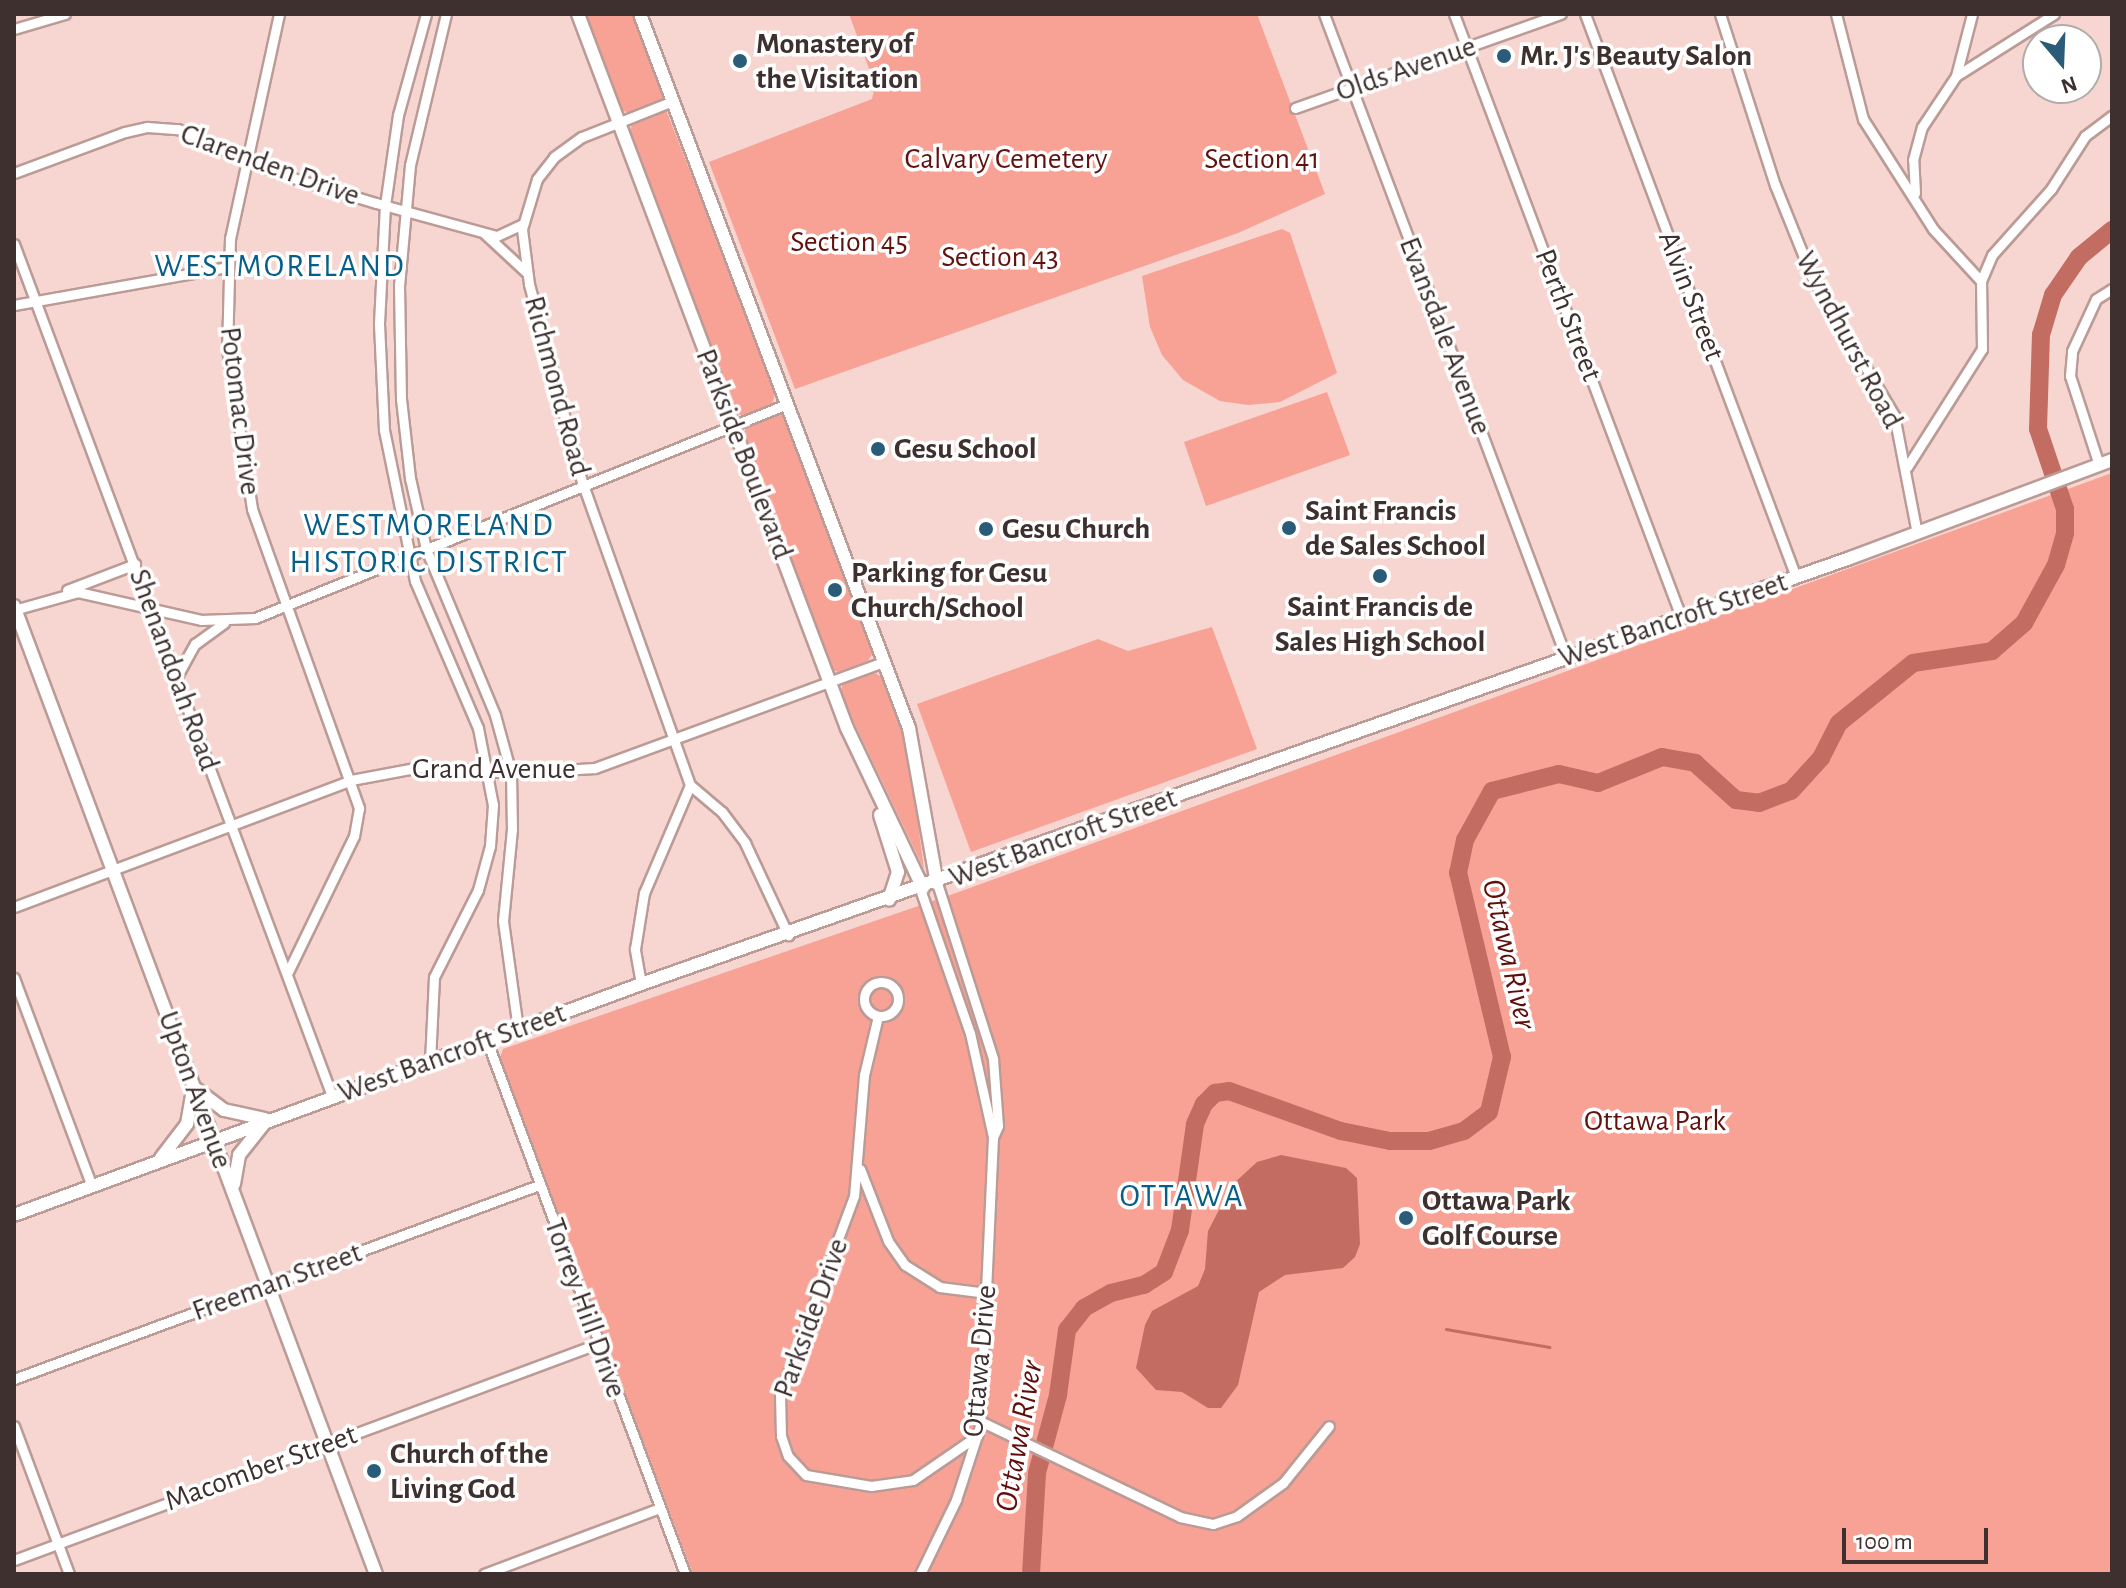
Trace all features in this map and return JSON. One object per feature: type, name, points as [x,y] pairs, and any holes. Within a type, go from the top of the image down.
[{"type":"street","points":[[14,29],[65,14]]},
{"type":"street","name":"Potomac Drive","points":[[279,14],[245,158],[227,267],[227,349],[235,426],[252,509],[359,808],[354,836],[288,972]]},
{"type":"street","points":[[426,14],[398,115],[385,205],[380,375],[391,479],[408,557],[423,605],[478,728],[489,771],[490,846],[478,890],[434,977],[430,1061]]},
{"type":"street","points":[[446,14],[423,94],[405,211],[399,285],[401,399],[410,478],[426,549],[495,715],[511,773],[512,829],[503,921],[518,1029]]},
{"type":"street","name":"Parkside Boulevard","points":[[578,14],[829,682],[875,792],[921,888]]},
{"type":"street","name":"Parkside Boulevard","points":[[640,14],[909,728],[937,883]]},
{"type":"street","name":"Evansdale Avenue","points":[[1324,14],[1566,657]]},
{"type":"street","name":"Perth Street","points":[[1454,14],[1681,617]]},
{"type":"street","name":"Olds Avenue","points":[[1295,108],[1561,14]]},
{"type":"street","name":"Alvin Street","points":[[1585,14],[1796,577]]},
{"type":"street","points":[[1836,14],[1863,119],[1916,196],[1933,229],[1981,281]]},
{"type":"street","points":[[1916,196],[1913,160],[1922,127],[1956,76],[1972,14]]},
{"type":"street","points":[[1956,76],[2054,14]]},
{"type":"street","name":"Wyndhurst Road","points":[[1723,15],[1803,255],[1828,309],[1894,415],[1907,467],[1917,533]]},
{"type":"street","name":"Richmond Road","points":[[673,101],[582,137],[554,157],[537,179],[523,224],[527,273],[582,482],[690,785],[722,812],[745,843],[788,935]]},
{"type":"street","points":[[1907,467],[1982,349],[1981,281],[2008,231],[2051,189],[2085,136],[2112,116]]},
{"type":"street","name":"Clarenden Drive","points":[[14,173],[147,127],[206,138],[245,158],[385,205],[482,232],[507,235],[523,224]]},
{"type":"street","name":"Clarenden Drive","points":[[482,232],[527,273]]},
{"type":"street","name":"Shenandoah Road","points":[[14,244],[332,1096]]},
{"type":"street","points":[[14,305],[227,267]]},
{"type":"street","points":[[2099,465],[2070,376],[2072,351],[2096,299],[2112,289]]},
{"type":"street","points":[[177,676],[199,639],[227,621],[288,606],[582,482],[787,404]]},
{"type":"street","name":"West Bancroft Street","points":[[14,1215],[160,1158],[641,984],[937,883],[1796,577],[2112,460]]},
{"type":"street","points":[[15,609],[135,564]]},
{"type":"street","points":[[29,604],[78,592],[153,610],[227,621]]},
{"type":"street","name":"Upton Avenue","points":[[15,609],[376,1574]]},
{"type":"street","name":"Grand Avenue","points":[[14,907],[351,780],[426,766],[511,773],[595,768],[883,662]]},
{"type":"street","points":[[641,984],[635,949],[644,893],[690,785]]},
{"type":"street","points":[[875,792],[898,872],[889,900]]},
{"type":"street","name":"Ottawa Drive","points":[[937,883],[993,1059],[998,1126],[993,1137]]},
{"type":"street","name":"Ottawa Drive","points":[[920,1574],[947,1522],[980,1421],[993,1137],[970,1033],[921,888]]},
{"type":"street","points":[[14,978],[91,1184]]},
{"type":"street","name":"Parkside Drive","points":[[878,1016],[864,1075],[859,1163],[846,1221],[778,1405],[788,1456],[814,1479],[894,1485],[931,1471],[977,1436]]},
{"type":"street","name":"Torrey Hill Drive","points":[[487,1041],[685,1574]]},
{"type":"street","points":[[160,1158],[187,1124],[194,1087],[224,1110],[268,1119],[239,1155],[233,1193]]},
{"type":"street","points":[[859,1163],[876,1216],[905,1265],[940,1287],[987,1293]]},
{"type":"street","name":"Freeman Street","points":[[14,1379],[539,1185]]},
{"type":"street","name":"Macomber Street","points":[[14,1560],[597,1344]]},
{"type":"street","points":[[980,1421],[1180,1517],[1222,1523],[1283,1483],[1329,1426]]},
{"type":"street","points":[[14,1426],[69,1574]]},
{"type":"street","points":[[484,1574],[660,1508]]},
{"type":"green space","points":[[584,14],[634,14],[664,92],[662,99],[629,113],[619,109]]},
{"type":"green space","name":"Calvary Cemetery","points":[[849,14],[1257,14],[1325,194],[1238,233],[795,389],[709,162],[872,99],[875,85]]},
{"type":"green space","points":[[666,110],[776,391],[772,404],[742,416],[734,411],[629,136],[632,124]]},
{"type":"green space","points":[[1282,229],[1290,233],[1337,373],[1280,402],[1248,405],[1220,401],[1183,380],[1162,355],[1150,327],[1142,276]]},
{"type":"green space","points":[[1327,392],[1350,455],[1206,506],[1184,442]]},
{"type":"green space","points":[[779,414],[786,418],[874,651],[868,661],[838,672],[831,669],[743,435],[746,428]]},
{"type":"green space","name":"Ottawa Park","points":[[2112,473],[2112,1574],[693,1574],[500,1058],[503,1049],[956,893]]},
{"type":"green space","points":[[1212,627],[1257,749],[971,852],[917,704],[1098,639],[1128,651]]},
{"type":"green space","points":[[873,672],[884,678],[908,750],[924,869],[840,693],[843,684]]},
{"type":"shaded area","points":[[1281,1155],[1346,1168],[1357,1178],[1360,1244],[1355,1257],[1343,1268],[1285,1275],[1259,1292],[1238,1385],[1221,1408],[1208,1408],[1182,1392],[1156,1390],[1136,1368],[1145,1325],[1152,1311],[1198,1286],[1205,1269],[1208,1231],[1232,1185],[1257,1162]]},
{"type":"waterway","name":"Ottawa River","points":[[1031,1574],[1037,1473],[1058,1395],[1067,1330],[1084,1308],[1111,1293],[1144,1285],[1164,1272],[1180,1230],[1195,1124],[1204,1104],[1215,1093],[1229,1091],[1341,1131],[1390,1141],[1429,1141],[1464,1131],[1489,1112],[1502,1057],[1458,873],[1465,840],[1492,791],[1559,774],[1598,783],[1662,757],[1695,763],[1736,800],[1759,803],[1791,791],[1821,758],[1839,723],[1913,663],[1992,651],[2024,623],[2056,565],[2065,533],[2065,509],[2038,429],[2041,335],[2053,295],[2079,257],[2112,230]]},
{"type":"waterway","points":[[1446,1329],[1549,1347]]},
{"type":"place","name":"Mr. J's Beauty Salon","points":[[1504,56]]},
{"type":"place","name":"Monastery of the Visitation","points":[[740,61]]},
{"type":"place","name":"Gesu School","points":[[878,449]]},
{"type":"place","name":"Saint Francis de Sales School","points":[[1289,528]]},
{"type":"place","name":"Gesu Church","points":[[986,529]]},
{"type":"place","name":"Saint Francis de Sales High School","points":[[1380,576]]},
{"type":"place","name":"Parking for Gesu Church/School","points":[[835,590]]},
{"type":"place","name":"Ottawa Park Golf Course","points":[[1406,1218]]},
{"type":"place","name":"Church of the Living God","points":[[374,1471]]},
{"type":"district","name":"WESTMORELAND","points":[[280,266]]},
{"type":"district","name":"WESTMORELAND HISTORIC DISTRICT","points":[[429,544]]},
{"type":"district","name":"OTTAWA","points":[[1182,1196]]},
{"type":"park label","name":"Section 41","points":[[1262,159]]},
{"type":"park label","name":"Section 45","points":[[849,242]]},
{"type":"park label","name":"Section 43","points":[[1000,257]]}]
